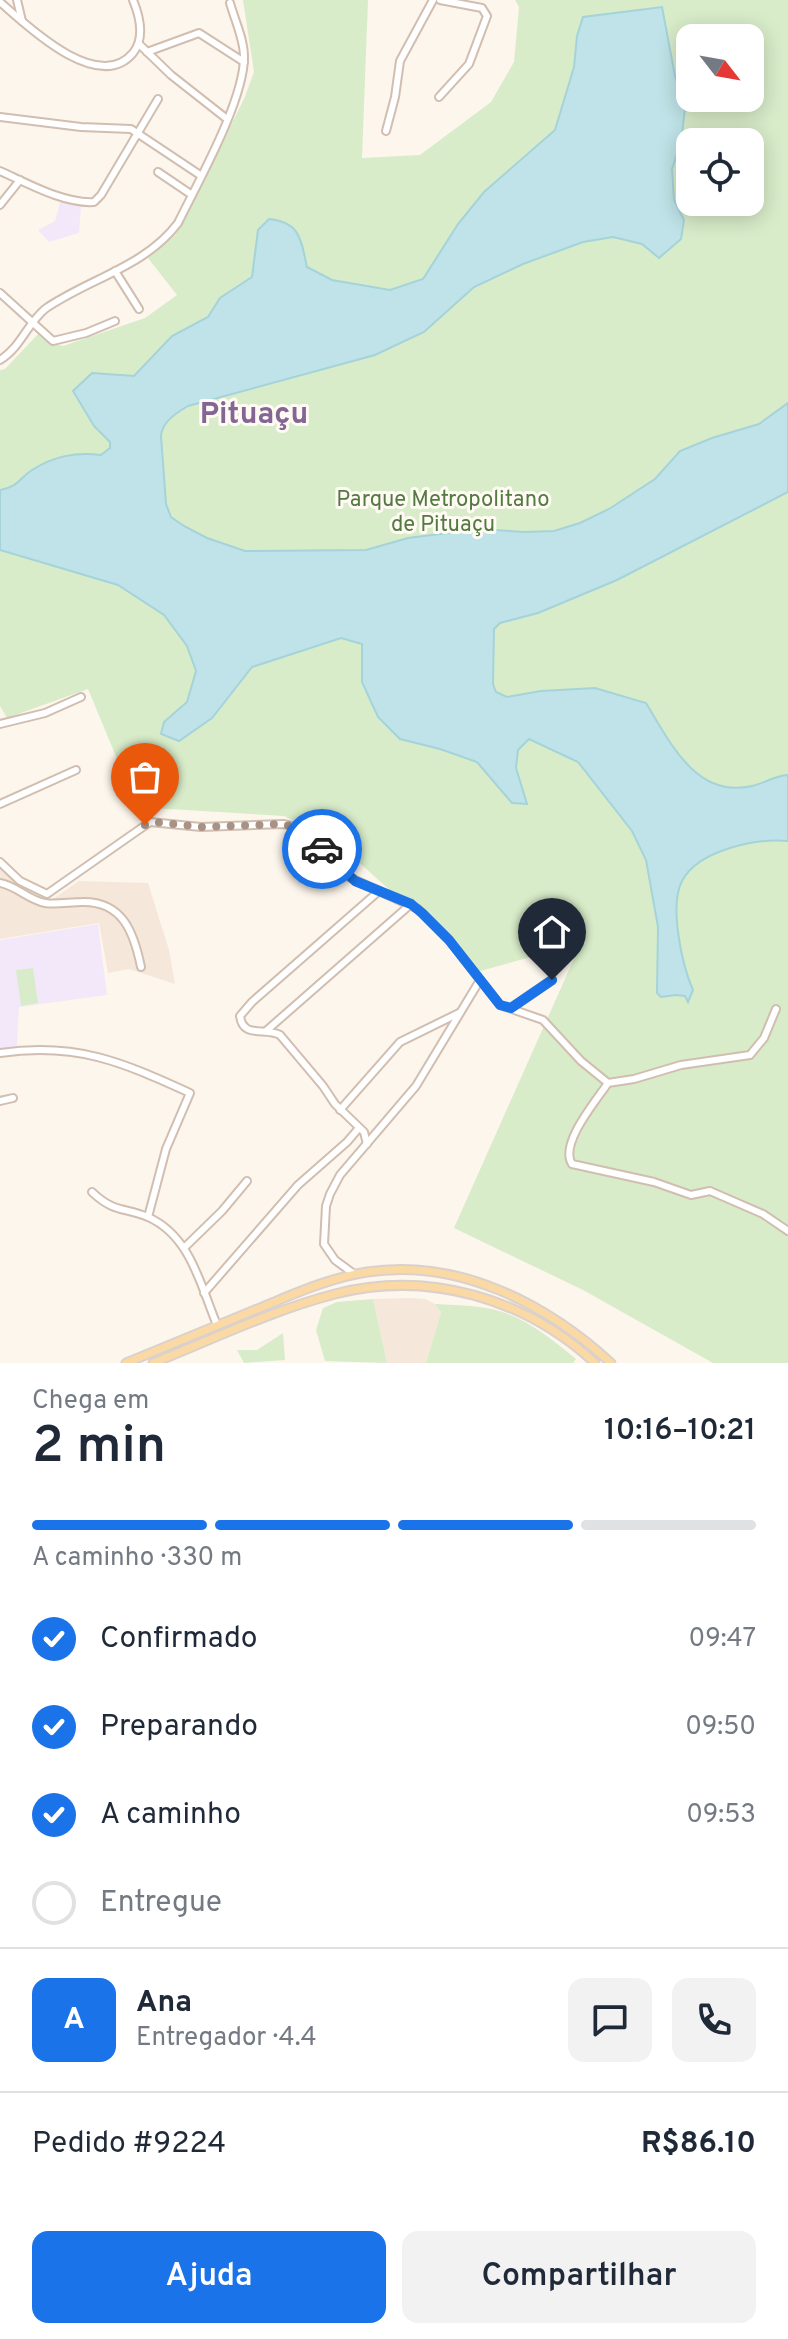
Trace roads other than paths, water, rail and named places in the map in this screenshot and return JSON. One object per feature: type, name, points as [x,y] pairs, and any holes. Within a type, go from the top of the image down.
[{"type":"main road","points":[[126,1363],[291,1295],[354,1274],[421,1270],[485,1284],[544,1311],[581,1336],[611,1363]]},
{"type":"main road","points":[[153,1363],[320,1298],[397,1284],[459,1291],[502,1303],[558,1333],[595,1363]]},
{"type":"street","points":[[17,0],[22,21]]},
{"type":"street","points":[[0,2],[46,43],[72,58],[88,63],[116,64],[130,56],[139,44],[140,26],[133,0]]},
{"type":"street","points":[[386,131],[400,61],[433,0]]},
{"type":"street","points":[[439,97],[469,64],[487,16],[482,8],[440,0]]},
{"type":"street","points":[[0,360],[19,343],[32,322],[51,304],[148,252],[178,223],[239,89],[244,62],[230,3]]},
{"type":"street","points":[[147,52],[199,33],[244,62]]},
{"type":"street","points":[[139,44],[227,119]]},
{"type":"street","points":[[0,171],[73,199],[94,202],[158,99]]},
{"type":"street","points":[[0,117],[81,127],[127,128],[200,175]]},
{"type":"street","points":[[158,172],[192,195]]},
{"type":"street","points":[[0,205],[20,180]]},
{"type":"street","points":[[115,271],[139,309]]},
{"type":"street","points":[[0,293],[50,340],[56,342],[115,321]]},
{"type":"street","points":[[0,724],[45,713],[81,697]]},
{"type":"street","points":[[0,804],[76,770]]},
{"type":"street","points":[[0,862],[20,881],[47,894],[150,822],[201,827],[284,824],[308,833],[349,877],[411,904],[440,930],[500,1005],[543,1020],[581,1061],[608,1083],[681,1065],[750,1055],[764,1038],[776,1009]]},
{"type":"street","points":[[0,883],[10,885],[42,903],[94,902],[113,910],[134,935],[141,967]]},
{"type":"street","points":[[367,1144],[367,1136],[340,1110],[280,1035],[252,1031],[242,1026],[240,1021],[241,1011],[379,891]]},
{"type":"street","points":[[266,1031],[411,904]]},
{"type":"street","points":[[354,1274],[327,1251],[324,1230],[326,1206],[335,1184],[416,1086],[480,980]]},
{"type":"street","points":[[511,1008],[552,980]]},
{"type":"street","points":[[340,1110],[400,1042],[462,1011]]},
{"type":"street","points":[[0,1053],[37,1051],[98,1055],[190,1093],[166,1149],[148,1217]]},
{"type":"street","points":[[608,1083],[570,1143],[568,1155],[572,1164],[654,1182],[691,1195],[710,1191],[766,1216],[788,1231]]},
{"type":"street","points":[[0,1101],[13,1098]]},
{"type":"street","points":[[204,1293],[298,1185],[359,1128]]},
{"type":"street","points":[[347,1142],[360,1154]]},
{"type":"street","points":[[185,1247],[247,1181]]},
{"type":"street","points":[[92,1192],[114,1208],[148,1217],[185,1247],[217,1325]]},
{"type":"water","points":[[662,7],[676,79],[676,112],[685,112],[683,128],[676,128],[676,157],[672,169],[676,216],[682,216],[684,220],[681,239],[659,258],[642,244],[613,237],[583,242],[523,264],[474,287],[424,332],[375,355],[188,406],[174,415],[162,431],[166,504],[171,517],[184,526],[245,551],[366,550],[408,538],[480,529],[554,531],[609,509],[655,479],[680,451],[759,424],[788,403],[788,492],[617,580],[538,613],[500,623],[494,629],[493,684],[496,692],[507,697],[541,691],[595,688],[646,703],[675,750],[700,776],[715,784],[732,788],[752,786],[788,775],[788,841],[729,848],[701,861],[682,881],[678,892],[677,920],[681,951],[693,990],[688,1002],[685,996],[661,997],[657,993],[658,927],[646,860],[632,831],[578,762],[529,739],[518,750],[516,768],[527,804],[512,803],[477,762],[400,739],[378,717],[362,682],[362,644],[341,638],[252,667],[212,718],[179,741],[161,734],[164,722],[187,702],[196,671],[187,646],[164,615],[118,585],[0,550],[0,490],[15,485],[48,461],[82,454],[101,455],[110,448],[110,442],[94,426],[73,391],[92,373],[134,376],[172,336],[208,317],[220,298],[252,277],[258,230],[269,219],[288,224],[294,229],[301,241],[307,267],[332,280],[390,290],[423,279],[458,224],[484,192],[555,130],[574,67],[577,36],[583,17]]},
{"type":"district","name":"Pituaçu","points":[[254,415]]},
{"type":"park label","name":"Parque Metropolitano de Pituaçu","points":[[443,512]]}]
